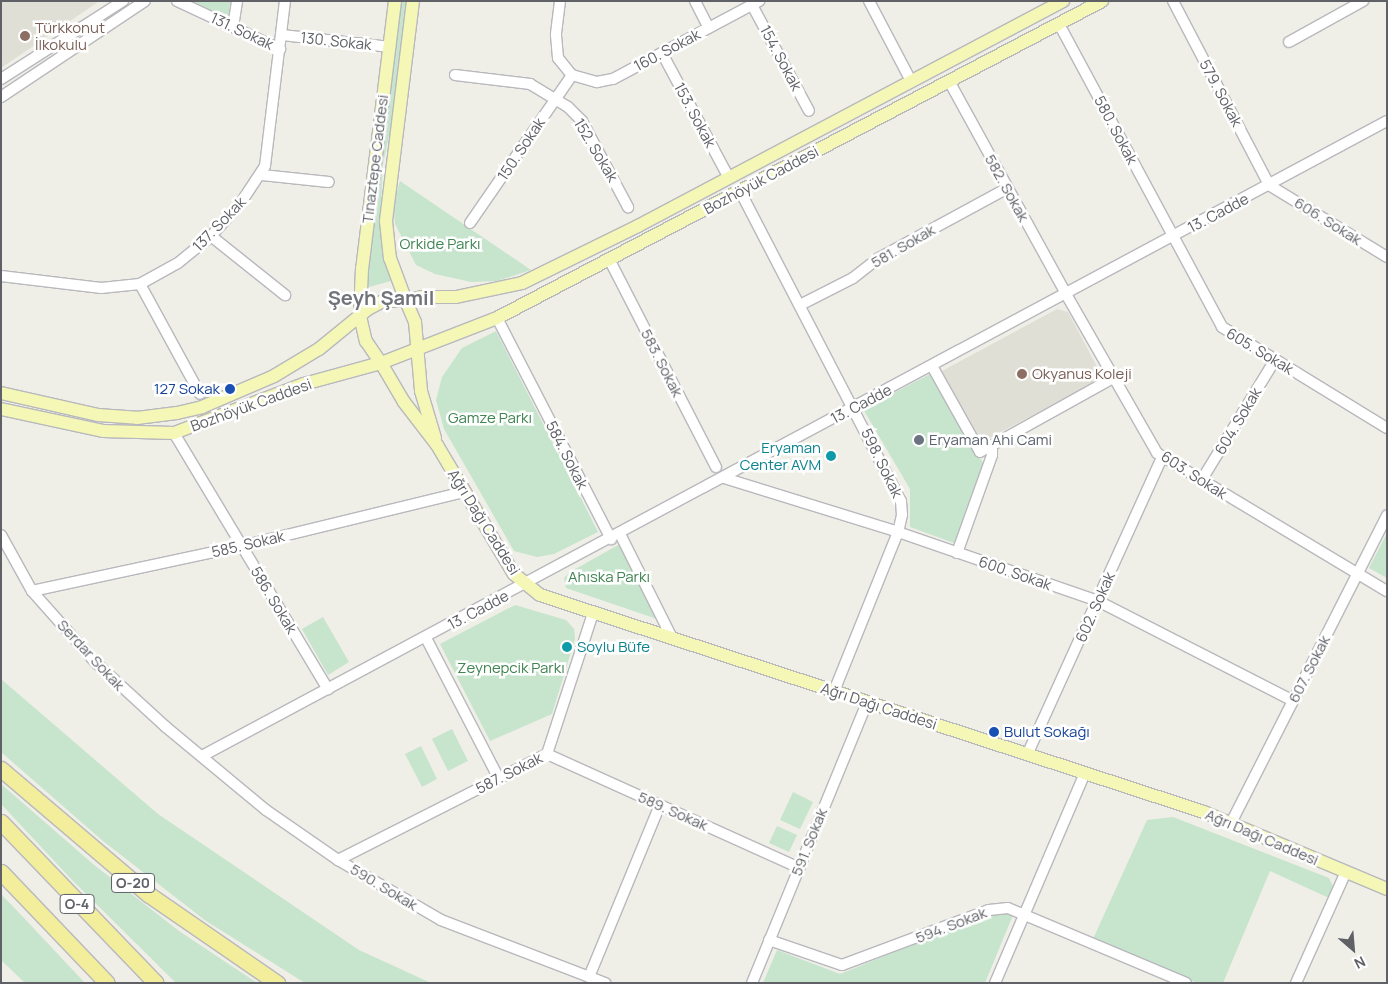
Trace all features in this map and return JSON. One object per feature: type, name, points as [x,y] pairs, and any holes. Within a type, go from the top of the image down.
[{"type":"highway","name":"O-20","points":[[1,769],[148,894],[277,983]]},
{"type":"highway","name":"O-4","points":[[1,822],[156,983]]},
{"type":"highway","points":[[1,872],[107,983]]},
{"type":"main road","name":"Tınaztepe Caddesi","points":[[360,316],[371,176],[396,1]]},
{"type":"main road","name":"Tınaztepe Caddesi","points":[[406,301],[390,258],[386,221],[413,1]]},
{"type":"main road","name":"Bozhöyük Caddesi","points":[[406,301],[422,297],[456,297],[522,283],[729,178],[1063,1]]},
{"type":"main road","name":"Bozhöyük Caddesi","points":[[416,349],[497,318],[1102,1]]},
{"type":"main road","points":[[383,301],[406,301],[416,322],[416,349],[381,363],[366,341],[360,316],[383,301]]},
{"type":"main road","name":"Bozhöyük Caddesi","points":[[1,393],[98,415],[137,418],[177,413],[202,407],[274,376],[319,349],[360,316]]},
{"type":"main road","name":"Ağrı Dağı Caddesi","points":[[416,349],[421,391],[437,445]]},
{"type":"main road","name":"Bozhöyük Caddesi","points":[[1,409],[103,431],[143,434],[174,433],[222,417],[304,384],[381,363]]},
{"type":"main road","name":"Ağrı Dağı Caddesi","points":[[381,363],[404,402],[437,445],[514,574],[540,595],[1085,774],[1231,824],[1387,889]]},
{"type":"street","points":[[1,79],[123,1]]},
{"type":"street","points":[[1,97],[145,1]]},
{"type":"street","name":"131. Sokak","points":[[177,1],[280,49]]},
{"type":"street","points":[[233,28],[237,1]]},
{"type":"street","name":"137. Sokak","points":[[1,276],[101,288],[140,284],[178,263],[211,236],[262,175],[268,150],[286,1]]},
{"type":"street","points":[[560,1],[556,50],[562,64],[572,75]]},
{"type":"street","points":[[695,1],[709,28]]},
{"type":"street","points":[[869,1],[912,81]]},
{"type":"street","name":"579. Sokak","points":[[1173,1],[1269,185]]},
{"type":"street","points":[[1289,42],[1363,1]]},
{"type":"street","name":"160. Sokak","points":[[572,75],[589,82],[604,82],[756,3]]},
{"type":"street","name":"154. Sokak","points":[[756,3],[809,111]]},
{"type":"street","name":"580. Sokak","points":[[1059,24],[1173,237]]},
{"type":"street","name":"130. Sokak","points":[[282,35],[390,46]]},
{"type":"street","name":"153. Sokak","points":[[662,53],[729,178]]},
{"type":"street","name":"152. Sokak","points":[[455,74],[530,84],[555,98],[582,121],[628,208]]},
{"type":"street","name":"150. Sokak","points":[[470,223],[572,75]]},
{"type":"street","name":"582. Sokak","points":[[949,81],[1066,294]]},
{"type":"street","name":"13. Cadde","points":[[202,756],[526,585],[1387,121]]},
{"type":"street","points":[[262,175],[329,182]]},
{"type":"street","name":"606. Sokak","points":[[1269,185],[1387,257]]},
{"type":"street","name":"581. Sokak","points":[[800,305],[852,278],[877,259],[1008,188]]},
{"type":"street","name":"598. Sokak","points":[[740,191],[900,496],[902,515],[898,532],[834,691]]},
{"type":"street","points":[[211,236],[285,295]]},
{"type":"street","name":"605. Sokak","points":[[1173,237],[1222,327],[1387,428]]},
{"type":"street","name":"583. Sokak","points":[[609,259],[716,468]]},
{"type":"street","points":[[140,284],[200,394]]},
{"type":"street","name":"603. Sokak","points":[[1066,294],[1113,378],[1162,458],[1387,591]]},
{"type":"street","name":"584. Sokak","points":[[497,318],[611,539]]},
{"type":"street","name":"604. Sokak","points":[[1201,482],[1275,360]]},
{"type":"street","points":[[932,366],[980,452],[1113,378]]},
{"type":"street","name":"586. Sokak","points":[[174,433],[328,689]]},
{"type":"street","points":[[957,553],[992,455],[992,445]]},
{"type":"street","name":"602. Sokak","points":[[1027,755],[1162,458]]},
{"type":"street","name":"600. Sokak","points":[[724,478],[898,532],[1098,601],[1293,701]]},
{"type":"street","name":"585. Sokak","points":[[32,591],[242,546],[464,492]]},
{"type":"street","name":"607. Sokak","points":[[1231,824],[1387,515]]},
{"type":"street","points":[[620,534],[672,638]]},
{"type":"street","name":"Serdar Sokak","points":[[1,535],[32,591],[126,692],[202,756]]},
{"type":"street","name":"587. Sokak","points":[[338,860],[547,754],[593,613]]},
{"type":"street","points":[[426,638],[499,779]]},
{"type":"street","name":"591. Sokak","points":[[752,983],[867,702]]},
{"type":"street","name":"589. Sokak","points":[[547,754],[799,868]]},
{"type":"street","name":"590. Sokak","points":[[202,756],[266,810],[338,860],[441,920],[606,983]]},
{"type":"street","points":[[995,983],[1023,914],[1085,774]]},
{"type":"street","points":[[589,977],[660,805]]},
{"type":"street","points":[[1296,983],[1346,872]]},
{"type":"street","name":"594. Sokak","points":[[769,940],[842,965],[989,910],[1008,908],[1186,983]]},
{"type":"shaded area","name":"Türkkonut İlkokulu","points":[[1,1],[108,1],[98,2],[1,68]]},
{"type":"shaded area","name":"Okyanus Koleji","points":[[1057,309],[1068,312],[1103,378],[980,443],[942,371]]},
{"type":"green space","points":[[193,1],[230,1],[229,16],[223,17]]},
{"type":"green space","points":[[401,1],[406,1],[390,131],[383,164],[380,222],[391,281],[369,287],[369,255]]},
{"type":"green space","name":"Orkide Parkı","points":[[400,181],[531,270],[497,281],[471,282],[435,274],[416,265],[395,224],[393,204]]},
{"type":"green space","name":"Gamze Parkı","points":[[496,331],[598,532],[554,554],[537,557],[514,551],[444,429],[436,400],[442,377],[462,348]]},
{"type":"green space","points":[[932,373],[983,463],[954,543],[910,527],[910,489],[863,409]]},
{"type":"green space","points":[[1387,533],[1387,578],[1369,568]]},
{"type":"green space","name":"Ahıska Parkı","points":[[620,544],[657,619],[566,588],[564,578],[570,572]]},
{"type":"green space","name":"Zeynepcik Parkı","points":[[515,605],[566,620],[574,629],[575,639],[552,714],[490,741],[440,644]]},
{"type":"green space","points":[[323,617],[349,662],[328,675],[302,629]]},
{"type":"green space","points":[[1,679],[158,814],[359,950],[431,983],[305,983],[206,921],[103,841],[1,752]]},
{"type":"green space","points":[[452,729],[468,761],[448,771],[432,739]]},
{"type":"green space","points":[[421,746],[437,779],[422,787],[405,754]]},
{"type":"green space","points":[[1,784],[93,864],[179,931],[257,983],[176,983],[73,881],[1,804]]},
{"type":"green space","points":[[793,792],[813,802],[800,829],[780,820]]},
{"type":"green space","points":[[1173,817],[1329,878],[1333,886],[1329,898],[1270,871],[1223,983],[1197,983],[1093,939],[1147,820]]},
{"type":"green space","points":[[777,826],[797,835],[789,852],[769,843]]},
{"type":"green space","points":[[1,894],[85,983],[25,983],[1,960]]},
{"type":"green space","points":[[999,913],[1013,915],[985,983],[763,983],[777,950],[840,974],[974,920]]},
{"type":"place","name":"Türkkonut İlkokulu","points":[[25,36]]},
{"type":"place","name":"Okyanus Koleji","points":[[1022,374]]},
{"type":"place","name":"127 Sokak","points":[[230,389]]},
{"type":"place","name":"Eryaman Ahi Cami","points":[[919,440]]},
{"type":"place","name":"Eryaman Center AVM","points":[[831,456]]},
{"type":"place","name":"Soylu Büfe","points":[[567,647]]},
{"type":"place","name":"Bulut Sokağı","points":[[994,732]]},
{"type":"district","name":"Şeyh Şamil","points":[[381,297]]}]
